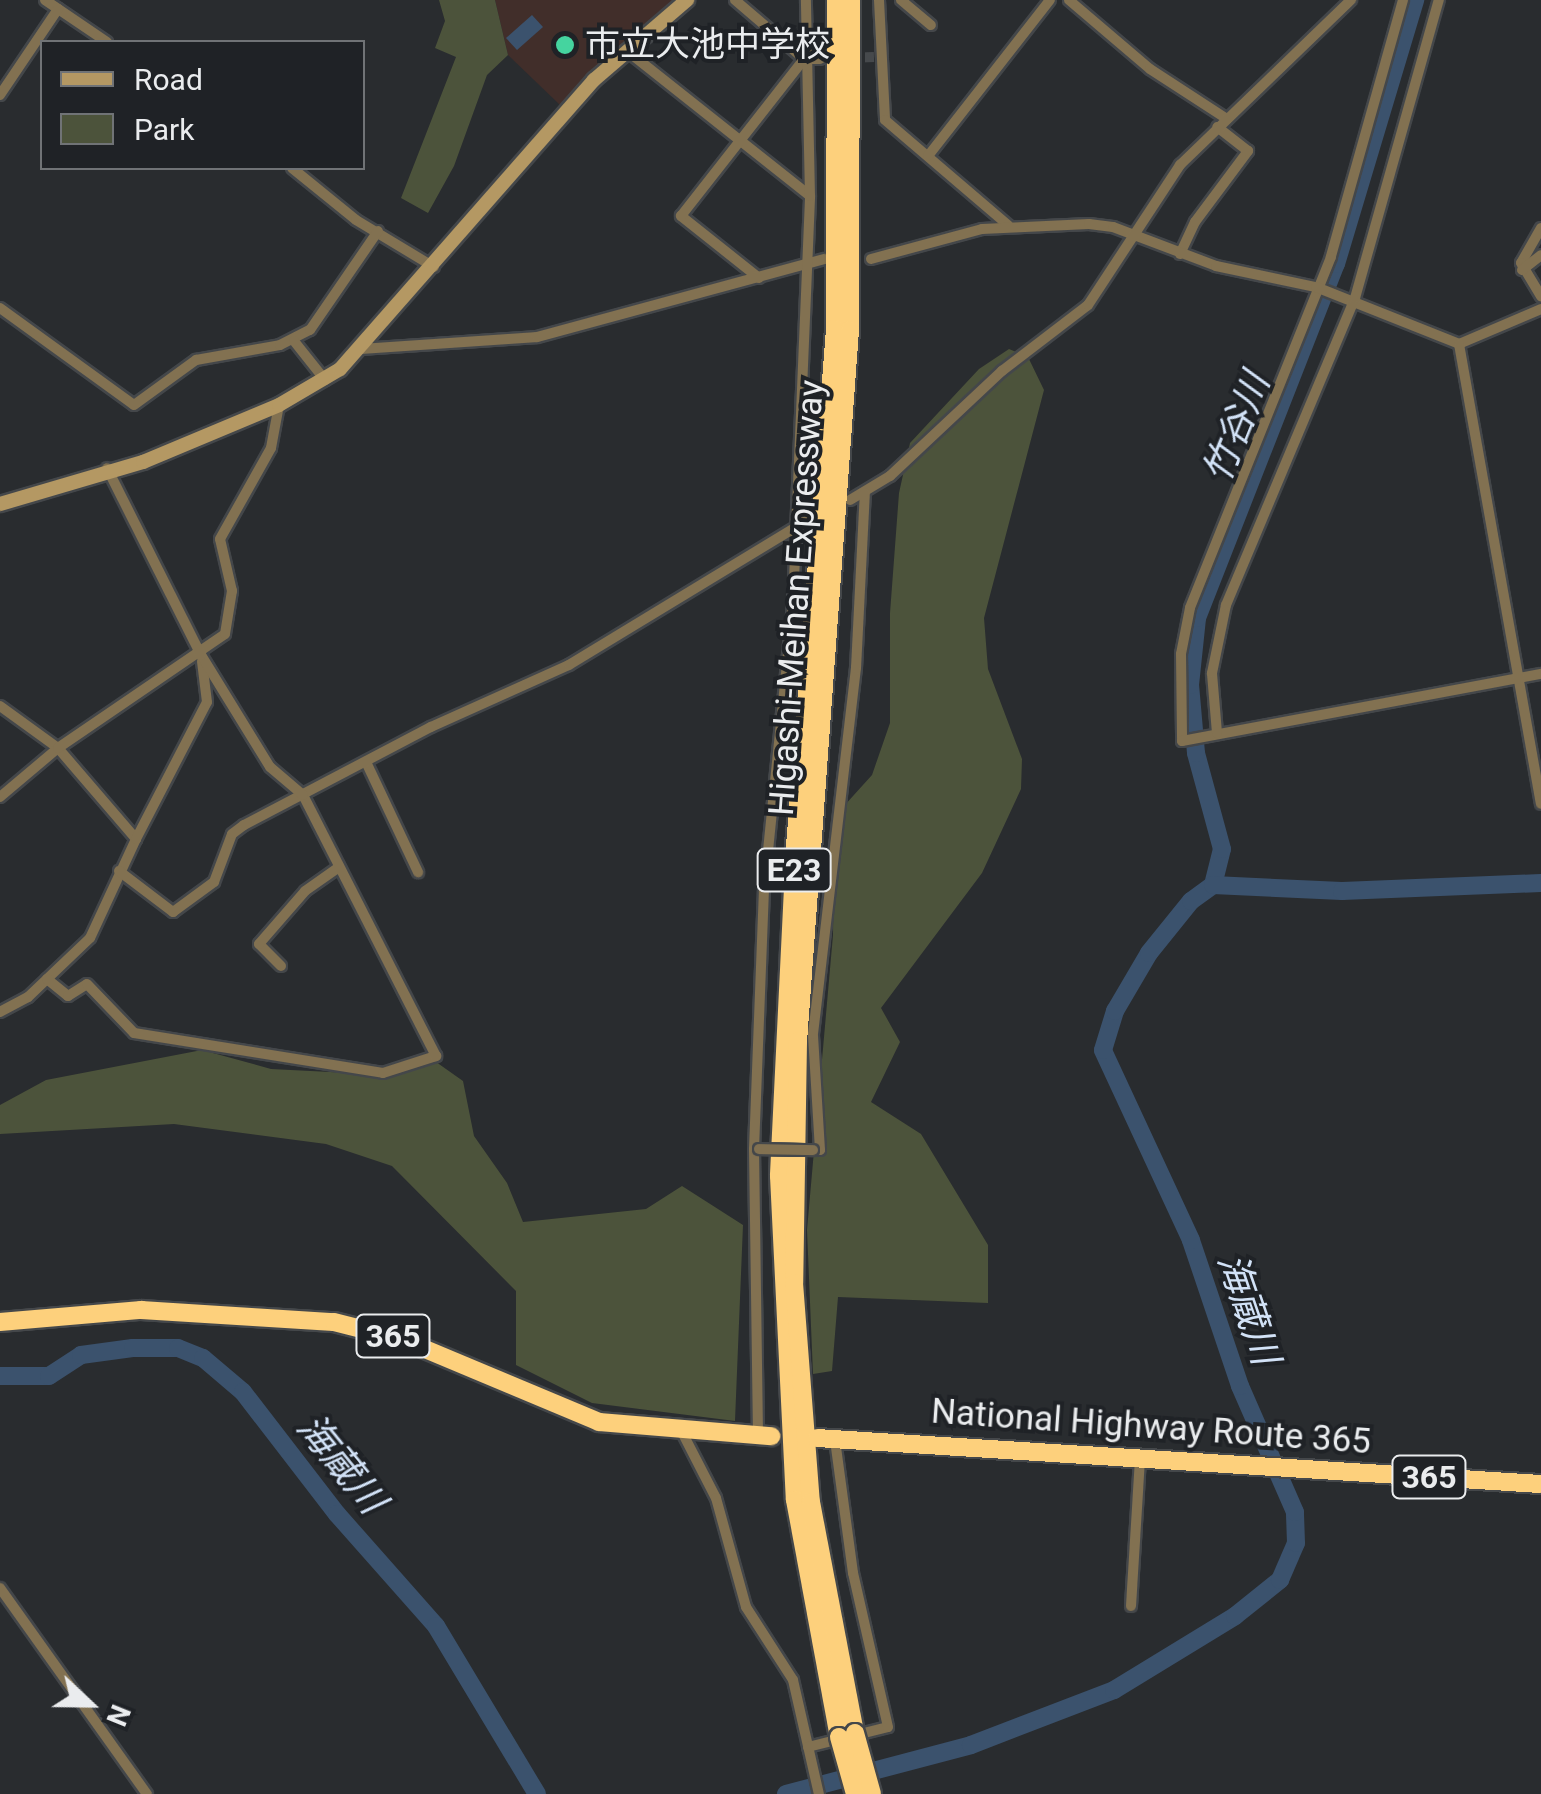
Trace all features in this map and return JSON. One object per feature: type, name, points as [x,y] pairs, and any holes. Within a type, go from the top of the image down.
[{"type":"highway","name":"Higashi-Meihan Expressway","points":[[836,0],[835,329],[795,847],[779,1176],[794,1500],[848,1735],[872,1794]]},
{"type":"highway","name":"Higashi-Meihan Expressway","points":[[851,0],[850,330],[798,1041],[794,1247],[811,1502],[855,1794]]},
{"type":"highway","name":"365","points":[[0,1322],[141,1310],[334,1322],[401,1339],[578,1416],[764,1436]]},
{"type":"highway","name":"National Highway Route 365","points":[[826,1439],[1541,1484]]},
{"type":"main road","points":[[0,504],[107,468],[143,462],[279,405],[325,380],[362,349],[626,50],[688,0]]},
{"type":"street","points":[[45,0],[104,40]]},
{"type":"street","points":[[735,0],[811,59]]},
{"type":"street","points":[[764,1436],[757,1150],[764,890],[797,524],[810,196],[811,59],[806,0]]},
{"type":"street","points":[[879,0],[878,57],[885,120],[1008,225]]},
{"type":"street","points":[[902,0],[931,24]]},
{"type":"street","points":[[928,156],[1050,0]]},
{"type":"street","points":[[1069,0],[1150,69],[1227,118]]},
{"type":"street","points":[[850,500],[865,494],[1002,371],[1076,317],[1180,164],[1350,0]]},
{"type":"street","points":[[1402,0],[1347,211],[1190,608],[1179,700],[1185,740],[1541,674]]},
{"type":"street","points":[[1216,733],[1212,673],[1226,605],[1350,303],[1439,0]]},
{"type":"street","points":[[0,95],[58,9]]},
{"type":"street","points":[[626,50],[810,196]]},
{"type":"street","points":[[760,278],[681,216],[811,59]]},
{"type":"street","points":[[1180,254],[1195,222],[1248,151],[1217,127]]},
{"type":"street","points":[[295,170],[434,268]]},
{"type":"street","points":[[870,259],[1008,225],[1089,224],[1133,234],[1180,254],[1318,289],[1459,344],[1541,310]]},
{"type":"street","points":[[1522,270],[1541,228]]},
{"type":"street","points":[[0,308],[134,405],[196,360],[294,341],[323,316],[378,231]]},
{"type":"street","points":[[1522,270],[1541,255]]},
{"type":"street","points":[[362,349],[537,338],[824,260]]},
{"type":"street","points":[[1522,270],[1541,296]]},
{"type":"street","points":[[294,341],[325,380]]},
{"type":"street","points":[[1459,344],[1541,804]]},
{"type":"street","points":[[0,796],[58,748],[201,656],[230,624],[232,591],[220,539],[271,448],[279,405]]},
{"type":"street","points":[[48,979],[68,996],[87,984],[134,1033],[382,1073],[436,1056],[302,795],[270,767],[201,656],[107,468]]},
{"type":"street","points":[[757,1150],[820,1150],[813,1034],[856,668],[865,494]]},
{"type":"street","points":[[119,870],[174,912],[214,882],[232,834],[366,762],[569,665],[809,519]]},
{"type":"street","points":[[0,1012],[48,979],[103,919],[119,870],[207,702],[201,656]]},
{"type":"street","points":[[0,706],[58,748],[136,839]]},
{"type":"street","points":[[366,762],[418,872]]},
{"type":"street","points":[[281,966],[258,944],[305,890],[339,867]]},
{"type":"street","points":[[682,1430],[716,1498],[746,1607],[794,1680],[820,1794]]},
{"type":"street","points":[[808,1747],[888,1727],[826,1439]]},
{"type":"street","points":[[1130,1606],[1140,1459]]},
{"type":"street","points":[[0,1588],[147,1794]]},
{"type":"shaded area","name":"市立大池中学校","points":[[495,0],[675,0],[560,105],[508,55]]},
{"type":"green space","points":[[439,0],[495,0],[508,55],[487,75],[454,166],[428,213],[401,198],[456,57],[435,48],[445,21]]},
{"type":"green space","points":[[1009,349],[1028,357],[1044,390],[984,618],[988,669],[1022,759],[1021,789],[982,873],[881,1008],[900,1042],[871,1102],[921,1134],[988,1245],[988,1303],[838,1297],[832,1371],[813,1374],[807,1230],[833,935],[834,817],[872,775],[890,723],[890,613],[899,493],[910,443],[979,369]]},
{"type":"green space","points":[[202,1050],[271,1069],[370,1074],[429,1057],[463,1081],[474,1136],[507,1183],[523,1222],[646,1209],[682,1186],[743,1225],[735,1421],[592,1403],[516,1365],[516,1291],[392,1166],[326,1144],[174,1124],[0,1134],[0,1105],[46,1080]]},
{"type":"water","points":[[532,15],[543,27],[517,50],[506,38]]},
{"type":"waterway","name":"竹谷川","points":[[1213,885],[1222,849],[1196,753],[1190,685],[1197,618],[1336,264],[1415,0]]},
{"type":"waterway","name":"海蔵川","points":[[786,1794],[971,1745],[1114,1690],[1235,1616],[1280,1580],[1296,1543],[1295,1512],[1240,1386],[1191,1240],[1103,1050],[1115,1011],[1149,953],[1191,901],[1213,885],[1342,891],[1541,883]]},
{"type":"waterway","name":"海蔵川","points":[[0,1376],[49,1376],[81,1355],[133,1348],[178,1348],[203,1358],[243,1392],[337,1514],[436,1626],[537,1794]]},
{"type":"tunnel","points":[[820,59],[874,57]]},
{"type":"place","name":"市立大池中学校","points":[[565,45]]}]
